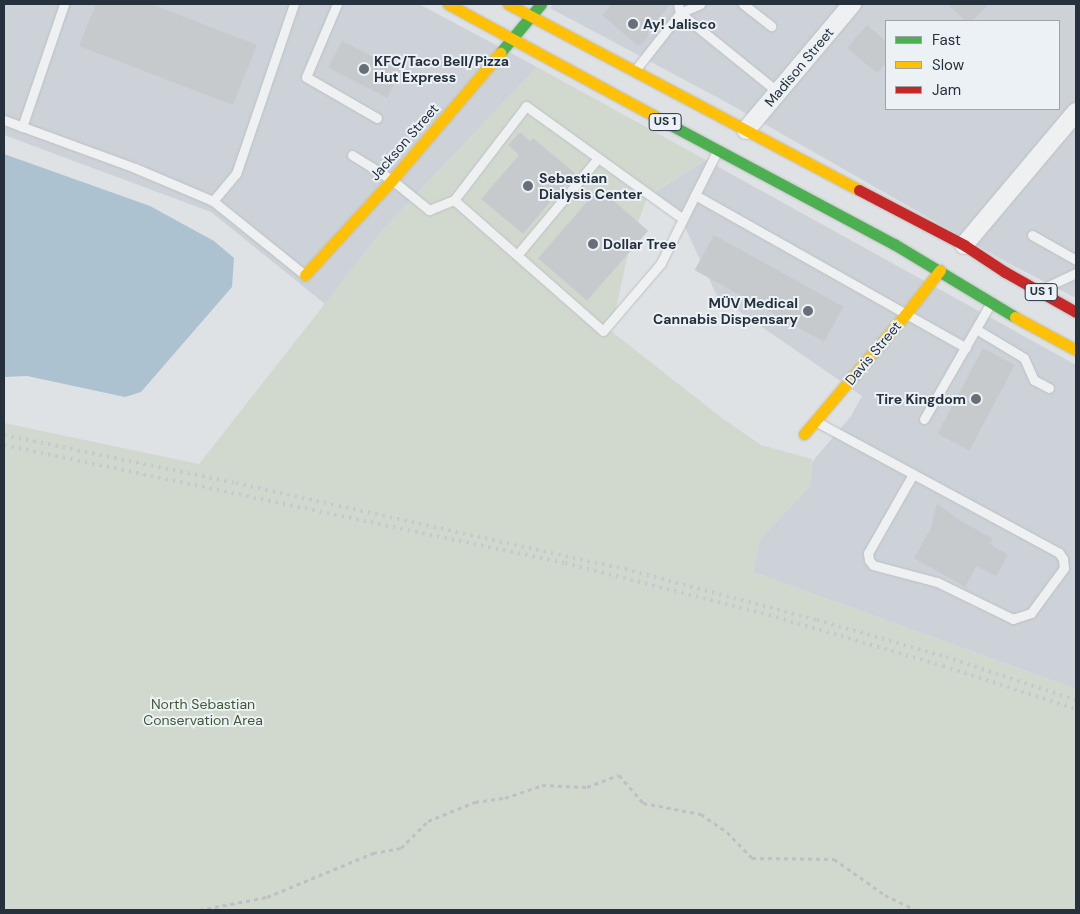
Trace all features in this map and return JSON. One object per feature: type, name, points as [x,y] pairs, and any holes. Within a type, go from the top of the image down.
[{"type":"main road","name":"US 1","points":[[448,4],[894,244],[940,270],[990,304],[1076,350]]},
{"type":"main road","name":"US 1","points":[[508,4],[746,130],[1076,312]]},
{"type":"main road","name":"Jackson Street","points":[[306,275],[392,180],[541,4]]},
{"type":"main road","points":[[894,244],[922,247]]},
{"type":"main road","points":[[940,270],[959,271]]},
{"type":"main road","name":"Davis Street","points":[[804,434],[905,315],[940,270]]},
{"type":"main road","points":[[987,272],[1005,272]]},
{"type":"street","name":"Madison Street","points":[[746,130],[852,4]]},
{"type":"street","points":[[956,247],[1076,112]]},
{"type":"lane","points":[[22,127],[64,4]]},
{"type":"lane","points":[[213,202],[236,174],[294,4]]},
{"type":"lane","points":[[337,4],[306,77],[377,118]]},
{"type":"lane","points":[[678,4],[680,13],[778,92]]},
{"type":"lane","points":[[634,71],[680,13],[700,4]]},
{"type":"lane","points":[[743,4],[771,26]]},
{"type":"lane","points":[[352,155],[392,180],[429,210],[454,200],[526,106],[682,218]]},
{"type":"lane","points":[[4,120],[135,168],[213,202],[306,275]]},
{"type":"lane","points":[[454,200],[603,331],[661,262],[717,150]]},
{"type":"lane","points":[[517,255],[598,158]]},
{"type":"lane","points":[[695,194],[966,348]]},
{"type":"lane","points":[[1032,235],[1076,260]]},
{"type":"lane","points":[[1039,291],[1076,273]]},
{"type":"lane","points":[[924,418],[990,304]]},
{"type":"lane","points":[[976,329],[1024,358],[1034,380],[1049,388]]},
{"type":"lane","points":[[814,421],[913,474],[1058,553],[1063,559],[1064,568],[1031,613],[1013,619],[937,582],[873,565],[869,560],[868,553],[913,474]]},
{"type":"path","points":[[199,910],[267,898],[373,853],[401,848],[428,821],[475,802],[505,798],[542,785],[587,786],[619,775],[644,803],[701,814],[727,832],[752,858],[834,859],[885,895],[916,910]]},
{"type":"shaded area","points":[[4,4],[419,4],[537,67],[381,232],[325,304],[211,212],[4,135]]},
{"type":"shaded area","points":[[553,4],[1076,4],[1076,298],[1008,263],[726,102],[550,8]]},
{"type":"shaded area","points":[[706,160],[1076,365],[1076,689],[753,572],[760,539],[810,486],[812,462],[851,416],[862,396],[717,296],[683,223],[649,195]]},
{"type":"green space","name":"North Sebastian Conservation Area","points":[[537,67],[706,160],[648,195],[630,245],[611,331],[722,418],[761,445],[812,459],[810,486],[760,539],[753,572],[1076,689],[1076,910],[4,910],[4,423],[199,464],[381,232]]},
{"type":"water","points":[[4,154],[150,206],[214,241],[234,258],[232,287],[141,392],[125,397],[27,376],[4,377]]},
{"type":"building","points":[[96,4],[151,4],[257,45],[233,105],[79,46]]},
{"type":"building","name":"Ay! Jalisco","points":[[612,4],[670,4],[647,33],[649,35],[641,45],[637,45],[602,15]]},
{"type":"building","points":[[947,4],[989,4],[973,20],[965,20]]},
{"type":"building","points":[[867,25],[885,40],[885,64],[877,73],[847,48]]},
{"type":"building","name":"KFC/Taco Bell/Pizza Hut Express","points":[[342,41],[401,71],[387,98],[328,68]]},
{"type":"building","name":"Sebastian Dialysis Center","points":[[520,132],[530,141],[533,138],[575,173],[523,234],[481,199],[519,155],[508,145]]},
{"type":"building","name":"Dollar Tree","points":[[599,188],[648,231],[587,301],[538,258]]},
{"type":"building","points":[[714,235],[843,307],[824,342],[695,270]]},
{"type":"building","name":"Tire Kingdom","points":[[983,348],[1015,365],[969,451],[937,434]]},
{"type":"building","points":[[937,503],[956,518],[993,539],[990,544],[1008,555],[996,576],[977,566],[965,587],[914,558],[931,528]]},
{"type":"railway","points":[[4,435],[236,483],[625,569],[817,620],[946,657],[1076,700]]},
{"type":"railway","points":[[4,445],[565,563],[769,615],[943,666],[1076,709]]},
{"type":"traffic: fast","points":[[500,53],[541,4]]},
{"type":"traffic: fast","points":[[654,116],[894,244],[1015,317]]},
{"type":"traffic: slow","points":[[448,4],[654,116]]},
{"type":"traffic: slow","points":[[508,4],[859,190]]},
{"type":"traffic: slow","points":[[305,275],[392,180],[500,53]]},
{"type":"traffic: slow","points":[[804,434],[905,315],[940,270]]},
{"type":"traffic: slow","points":[[1015,317],[1076,350]]},
{"type":"traffic: jam","points":[[859,190],[964,245],[1005,272],[1076,312]]},
{"type":"place","name":"Ay! Jalisco","points":[[633,24]]},
{"type":"place","name":"KFC/Taco Bell/Pizza Hut Express","points":[[364,69]]},
{"type":"place","name":"Sebastian Dialysis Center","points":[[528,186]]},
{"type":"place","name":"Dollar Tree","points":[[593,244]]},
{"type":"place","name":"MÜV Medical Cannabis Dispensary","points":[[808,311]]},
{"type":"place","name":"Tire Kingdom","points":[[976,399]]}]
